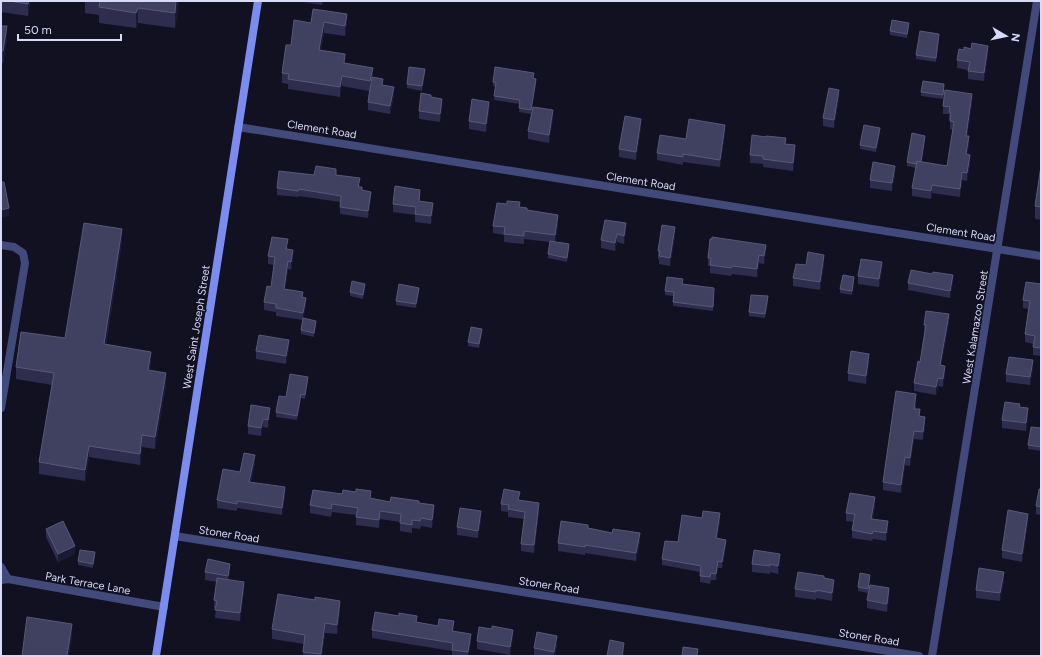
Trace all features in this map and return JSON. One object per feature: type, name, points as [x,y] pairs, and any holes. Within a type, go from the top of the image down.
[{"type":"street","name":"West Saint Joseph Street","points":[[156,656],[258,1]]},
{"type":"street","name":"West Kalamazoo Street","points":[[932,656],[1037,1]]},
{"type":"street","name":"Clement Road","points":[[238,127],[1041,256]]},
{"type":"street","points":[[1,245],[14,247],[23,253],[25,263],[1,408]]},
{"type":"street","name":"Stoner Road","points":[[174,536],[919,656]]},
{"type":"street","points":[[1,567],[4,580]]},
{"type":"street","name":"Park Terrace Lane","points":[[4,580],[164,607]]},
{"type":"building","points":[[9,1],[29,1],[28,4]]},
{"type":"building","points":[[100,1],[176,1],[175,13],[138,8],[136,13],[99,7]]},
{"type":"building","points":[[313,9],[347,14],[345,26],[324,22],[319,50],[345,54],[344,63],[373,68],[370,81],[342,76],[340,87],[288,79],[289,74],[282,73],[286,45],[291,45],[294,20],[311,23]]},
{"type":"building","points":[[892,20],[909,23],[907,34],[890,31]]},
{"type":"building","points":[[1,26],[7,26],[3,51],[1,51]]},
{"type":"building","points":[[920,31],[939,34],[936,58],[916,55]]},
{"type":"building","points":[[972,43],[988,46],[984,73],[968,71],[970,62],[957,60],[959,49],[964,50],[964,47],[971,49]]},
{"type":"building","points":[[409,67],[425,69],[422,86],[407,84]]},
{"type":"building","points":[[495,67],[534,73],[533,78],[536,79],[531,110],[519,108],[520,100],[494,96],[496,83],[493,82]]},
{"type":"building","points":[[372,77],[383,79],[382,85],[394,87],[390,106],[368,102]]},
{"type":"building","points":[[923,81],[944,84],[943,95],[921,92]]},
{"type":"building","points":[[829,88],[839,90],[834,120],[823,118]]},
{"type":"building","points":[[945,90],[972,94],[966,136],[969,136],[966,154],[970,155],[967,173],[962,172],[960,189],[932,185],[931,191],[912,188],[917,161],[947,166],[954,122],[950,121],[950,107],[943,106]]},
{"type":"building","points":[[421,93],[442,99],[440,114],[419,111]]},
{"type":"building","points":[[472,99],[489,102],[486,124],[469,121]]},
{"type":"building","points":[[533,107],[553,110],[549,135],[528,131]]},
{"type":"building","points":[[625,116],[641,119],[636,152],[619,149]]},
{"type":"building","points":[[689,119],[725,125],[720,160],[683,154],[683,157],[657,153],[660,135],[686,139]]},
{"type":"building","points":[[864,125],[880,128],[876,148],[860,145]]},
{"type":"building","points":[[912,133],[925,136],[921,162],[917,161],[916,164],[907,162]]},
{"type":"building","points":[[752,135],[786,138],[785,144],[795,145],[793,163],[763,159],[763,156],[750,155]]},
{"type":"building","points":[[873,162],[895,166],[892,183],[870,180]]},
{"type":"building","points":[[316,166],[336,169],[336,175],[360,178],[358,187],[362,187],[362,190],[371,192],[368,211],[340,207],[341,196],[299,189],[298,191],[277,188],[279,171],[314,175]]},
{"type":"building","points":[[1041,166],[1041,207],[1035,206]]},
{"type":"building","points":[[1,182],[4,182],[9,208],[1,210]]},
{"type":"building","points":[[395,186],[420,190],[419,201],[433,203],[431,216],[415,214],[416,207],[393,204]]},
{"type":"building","points":[[507,201],[520,202],[519,207],[527,208],[527,210],[558,215],[555,235],[524,231],[524,236],[504,234],[505,227],[493,226],[497,203],[507,204]]},
{"type":"building","points":[[605,220],[626,223],[624,236],[617,234],[615,243],[601,240]]},
{"type":"building","points":[[84,223],[122,229],[104,344],[151,352],[148,370],[166,373],[155,437],[142,435],[140,454],[89,446],[85,470],[39,462],[54,373],[16,367],[21,332],[65,338]]},
{"type":"building","points":[[662,225],[675,227],[670,258],[659,256],[660,251],[658,251]]},
{"type":"building","points":[[272,237],[288,239],[286,249],[293,250],[291,262],[288,261],[284,289],[303,292],[302,297],[306,298],[303,313],[276,308],[276,304],[264,302],[267,286],[271,287],[275,257],[268,256]]},
{"type":"building","points":[[712,237],[766,245],[764,256],[759,255],[757,269],[732,266],[731,268],[710,265],[711,258],[708,258],[710,239],[712,239]]},
{"type":"building","points":[[550,241],[569,244],[567,258],[548,254]]},
{"type":"building","points":[[808,252],[824,255],[820,282],[793,278],[796,264],[806,265]]},
{"type":"building","points":[[861,259],[882,262],[879,279],[858,276]]},
{"type":"building","points":[[911,270],[932,274],[933,272],[953,275],[950,291],[908,283]]},
{"type":"building","points":[[843,275],[854,277],[852,291],[840,289]]},
{"type":"building","points":[[667,277],[683,279],[682,284],[714,288],[713,307],[673,302],[674,292],[665,291]]},
{"type":"building","points":[[352,281],[365,284],[363,295],[350,292]]},
{"type":"building","points":[[1026,282],[1041,284],[1041,348],[1033,347],[1035,336],[1025,334],[1030,301],[1023,300]]},
{"type":"building","points":[[399,284],[419,288],[416,304],[396,301]]},
{"type":"building","points":[[751,295],[768,296],[765,314],[749,312]]},
{"type":"building","points":[[926,311],[949,314],[940,365],[945,366],[943,379],[938,378],[936,387],[914,383],[918,361],[920,362],[926,325],[924,325]]},
{"type":"building","points":[[303,318],[316,321],[314,333],[301,330]]},
{"type":"building","points":[[471,327],[482,329],[479,344],[468,342]]},
{"type":"building","points":[[259,335],[289,340],[286,356],[256,351]]},
{"type":"building","points":[[851,351],[869,354],[866,376],[848,373]]},
{"type":"building","points":[[1009,357],[1033,360],[1030,377],[1006,374]]},
{"type":"building","points":[[290,374],[308,377],[305,395],[301,394],[297,416],[276,412],[279,396],[286,397]]},
{"type":"building","points":[[896,391],[916,394],[914,409],[920,409],[919,416],[925,417],[923,432],[914,431],[910,458],[905,457],[901,485],[883,482]]},
{"type":"building","points":[[1005,402],[1020,404],[1019,407],[1028,408],[1026,423],[1002,420]]},
{"type":"building","points":[[251,405],[270,408],[268,420],[263,419],[261,428],[248,426]]},
{"type":"building","points":[[1031,427],[1041,428],[1041,447],[1028,445]]},
{"type":"building","points":[[244,453],[255,455],[249,482],[285,487],[282,508],[237,501],[237,504],[217,500],[223,469],[240,472]]},
{"type":"building","points":[[356,489],[371,491],[370,498],[390,502],[391,497],[434,505],[432,520],[421,518],[420,521],[412,520],[412,525],[400,523],[401,514],[380,511],[379,520],[356,517],[358,508],[332,504],[331,509],[310,505],[313,490],[342,494],[343,490],[356,492]]},
{"type":"building","points":[[504,489],[520,492],[518,500],[539,503],[534,545],[521,544],[525,512],[508,509],[509,505],[501,504]]},
{"type":"building","points":[[1039,489],[1041,489],[1041,507],[1036,506]]},
{"type":"building","points":[[850,493],[875,497],[871,519],[888,521],[886,533],[873,531],[872,534],[852,530],[855,514],[846,513]]},
{"type":"building","points":[[460,508],[481,511],[478,531],[457,527]]},
{"type":"building","points":[[1008,510],[1028,514],[1022,554],[1002,550]]},
{"type":"building","points":[[703,511],[720,513],[716,538],[726,540],[722,562],[718,561],[716,574],[711,573],[710,577],[700,576],[701,566],[662,559],[665,541],[678,542],[682,515],[702,518]]},
{"type":"building","points":[[63,521],[75,546],[58,554],[46,529]]},
{"type":"building","points":[[561,521],[588,525],[588,528],[612,533],[613,529],[640,533],[636,553],[585,545],[585,547],[558,543]]},
{"type":"building","points":[[80,550],[95,552],[93,564],[78,561]]},
{"type":"building","points":[[754,550],[780,554],[778,566],[770,564],[770,566],[752,564]]},
{"type":"building","points":[[208,559],[230,564],[228,576],[205,572]]},
{"type":"building","points":[[979,568],[1004,572],[1000,593],[976,590]]},
{"type":"building","points":[[798,572],[824,576],[824,578],[834,580],[832,593],[816,590],[816,592],[795,589]]},
{"type":"building","points":[[860,573],[870,575],[868,589],[858,587]]},
{"type":"building","points":[[217,578],[244,582],[240,613],[215,610],[217,601],[214,600]]},
{"type":"building","points":[[870,585],[889,588],[887,604],[867,600]]},
{"type":"building","points":[[278,594],[315,600],[315,597],[340,601],[337,625],[325,623],[321,654],[303,652],[305,635],[272,629]]},
{"type":"building","points":[[375,612],[399,616],[399,613],[417,616],[416,622],[438,626],[439,619],[454,621],[452,631],[471,634],[468,652],[452,650],[453,643],[372,630]]},
{"type":"building","points":[[27,617],[72,624],[67,656],[22,656]]},
{"type":"building","points":[[492,626],[513,630],[510,647],[477,641],[479,627],[492,629]]},
{"type":"building","points":[[537,632],[557,636],[554,652],[534,648]]},
{"type":"building","points":[[610,640],[624,643],[622,656],[607,656]]},
{"type":"building","points":[[683,647],[698,649],[697,656],[682,656]]}]
